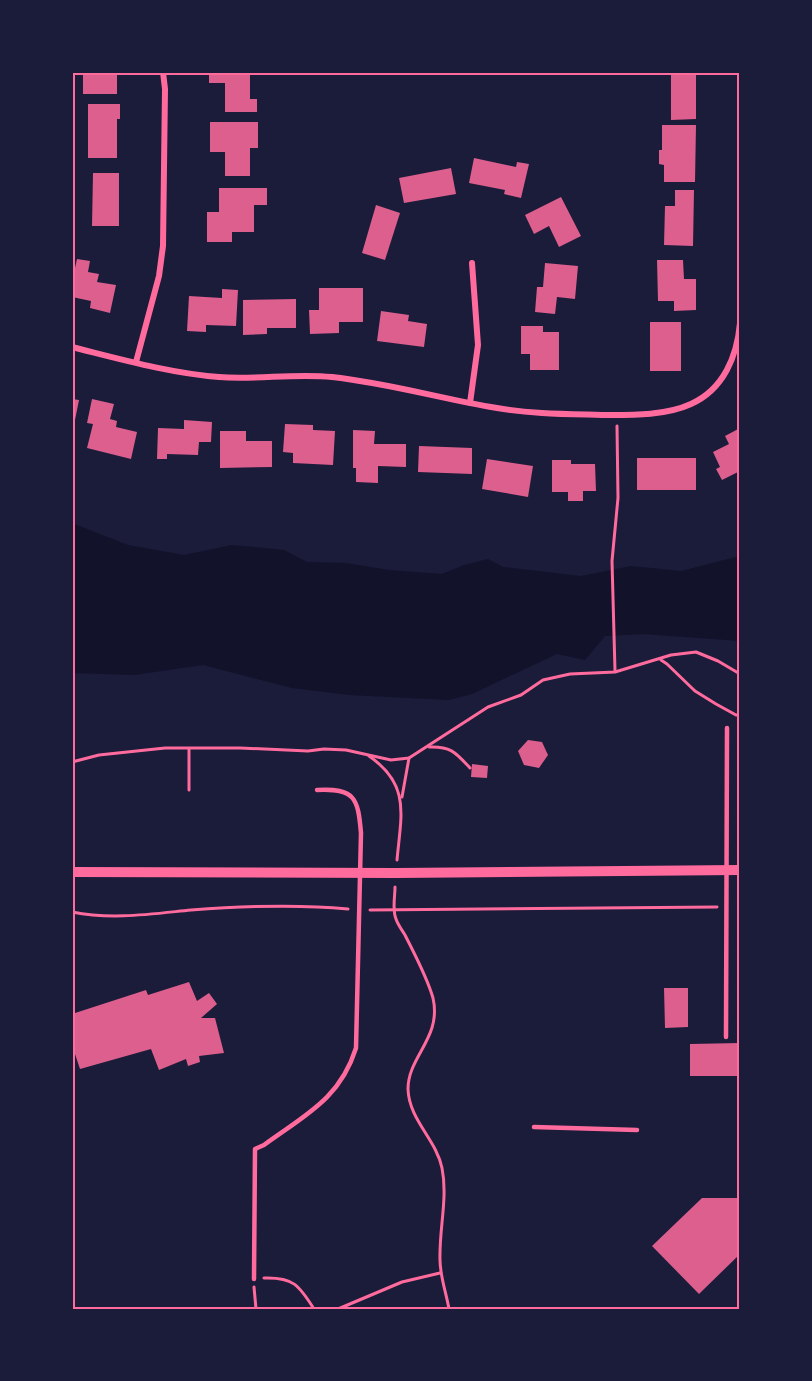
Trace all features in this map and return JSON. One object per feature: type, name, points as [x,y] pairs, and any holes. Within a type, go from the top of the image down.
[{"type":"street","points":[[136,362],[159,276],[163,246],[165,89],[163,72]]},
{"type":"street","points":[[471,403],[478,345],[472,262]]},
{"type":"street","points":[[72,347],[172,371],[218,377],[333,377],[531,412],[649,414],[692,404],[714,387],[731,364],[738,344],[740,323]]},
{"type":"street","points":[[72,872],[359,873],[740,870]]},
{"type":"lane","points":[[726,1036],[727,728]]},
{"type":"lane","points":[[254,1279],[255,1149],[325,1101],[339,1086],[350,1068],[356,1048],[360,812],[353,796],[342,790],[317,790]]},
{"type":"lane","points":[[534,1126],[637,1130]]},
{"type":"path","points":[[615,672],[612,561],[618,498],[617,415]]},
{"type":"path","points":[[72,762],[99,755],[165,748],[308,751],[324,749],[346,750],[391,760],[409,758],[488,707],[521,695],[543,680],[570,674],[615,672],[672,655],[696,652],[740,674]]},
{"type":"path","points":[[660,660],[667,663],[695,691],[736,715],[740,714]]},
{"type":"path","points":[[427,747],[444,746],[454,752],[470,768]]},
{"type":"path","points":[[189,749],[189,790]]},
{"type":"path","points":[[367,755],[389,773],[397,787],[401,801]]},
{"type":"path","points":[[398,852],[401,801],[409,758]]},
{"type":"path","points":[[394,898],[396,920],[433,998],[433,1024],[426,1045],[413,1066],[408,1090],[412,1112],[438,1152],[442,1167],[444,1183],[440,1258],[449,1309]]},
{"type":"path","points":[[72,912],[95,917],[256,906],[323,906],[394,910],[726,906]]},
{"type":"path","points":[[338,1309],[402,1282],[441,1273]]},
{"type":"path","points":[[255,1309],[254,1279],[279,1278],[293,1282],[314,1309]]},
{"type":"shaded area","points":[[72,523],[128,545],[184,555],[232,545],[284,550],[307,562],[346,563],[389,570],[442,574],[488,559],[503,567],[581,576],[631,566],[681,571],[740,556],[740,641],[643,634],[605,636],[585,660],[557,654],[472,694],[449,700],[349,695],[292,688],[203,665],[134,675],[72,673]]},
{"type":"building","points":[[83,72],[117,72],[117,94],[83,94]]},
{"type":"building","points":[[209,72],[250,72],[250,99],[257,99],[257,112],[225,112],[225,83],[209,83]]},
{"type":"building","points":[[671,72],[696,72],[696,119],[671,120]]},
{"type":"building","points":[[88,104],[120,104],[120,119],[117,119],[117,158],[88,158]]},
{"type":"building","points":[[210,122],[258,122],[258,148],[250,148],[250,176],[225,176],[225,152],[210,152]]},
{"type":"building","points":[[662,125],[696,125],[695,182],[664,182],[664,165],[659,164],[659,150],[662,150]]},
{"type":"building","points":[[474,158],[516,167],[517,162],[529,164],[521,198],[504,194],[505,190],[469,183]]},
{"type":"building","points":[[451,168],[456,194],[404,203],[399,178]]},
{"type":"building","points":[[93,173],[119,173],[119,226],[92,226]]},
{"type":"building","points":[[219,188],[267,188],[267,205],[254,205],[254,232],[232,232],[232,242],[207,242],[207,212],[219,212]]},
{"type":"building","points":[[675,190],[694,190],[693,246],[664,245],[665,206],[675,206]]},
{"type":"building","points":[[561,197],[581,236],[559,247],[549,226],[534,234],[525,215]]},
{"type":"building","points":[[376,205],[400,213],[385,260],[362,253]]},
{"type":"building","points":[[77,259],[90,261],[88,272],[99,274],[97,282],[116,285],[110,313],[90,308],[91,301],[72,297],[72,267],[75,268]]},
{"type":"building","points":[[657,260],[683,260],[684,279],[696,279],[696,310],[674,311],[674,301],[658,301]]},
{"type":"building","points":[[545,263],[578,266],[575,299],[557,297],[555,314],[535,312],[537,287],[543,287]]},
{"type":"building","points":[[319,288],[363,288],[363,322],[339,322],[339,333],[310,334],[309,310],[319,310]]},
{"type":"building","points":[[222,289],[238,290],[236,326],[206,325],[206,332],[187,331],[189,296],[222,298]]},
{"type":"building","points":[[296,299],[296,328],[267,328],[267,334],[243,335],[243,300]]},
{"type":"building","points":[[381,311],[409,315],[408,321],[427,324],[424,347],[377,341]]},
{"type":"building","points":[[650,322],[681,322],[681,371],[650,371]]},
{"type":"building","points":[[521,326],[543,326],[543,332],[559,332],[559,370],[530,370],[530,354],[521,354]]},
{"type":"building","points":[[72,399],[79,400],[74,425],[72,424]]},
{"type":"building","points":[[92,399],[114,404],[110,419],[117,421],[116,427],[137,432],[131,459],[87,448],[93,424],[87,423]]},
{"type":"building","points":[[184,420],[212,422],[211,442],[199,442],[198,455],[167,454],[167,459],[157,459],[158,428],[184,429]]},
{"type":"building","points":[[285,424],[313,425],[313,430],[335,431],[333,465],[293,463],[293,453],[283,452]]},
{"type":"building","points":[[740,428],[740,471],[722,480],[716,469],[720,467],[713,452],[729,444],[725,436]]},
{"type":"building","points":[[353,430],[375,431],[374,444],[406,444],[406,467],[378,466],[378,483],[356,482],[356,468],[353,468]]},
{"type":"building","points":[[220,431],[246,431],[246,441],[272,441],[272,467],[220,468]]},
{"type":"building","points":[[419,446],[472,448],[472,474],[418,472]]},
{"type":"building","points":[[637,458],[696,458],[696,490],[637,490]]},
{"type":"building","points":[[487,459],[533,466],[528,497],[482,489]]},
{"type":"building","points":[[552,460],[571,460],[571,464],[595,464],[596,491],[583,491],[583,501],[568,501],[568,492],[552,492]]},
{"type":"building","points":[[528,740],[542,742],[548,755],[539,768],[524,765],[518,751]]},
{"type":"building","points":[[472,764],[488,766],[487,778],[471,777]]},
{"type":"building","points":[[189,982],[197,1001],[209,993],[217,1004],[201,1018],[215,1018],[224,1053],[199,1056],[200,1062],[188,1066],[186,1059],[159,1070],[151,1049],[80,1069],[72,1045],[72,1014],[146,990],[148,995]]},
{"type":"building","points":[[664,988],[688,988],[688,1027],[665,1028]]},
{"type":"building","points":[[740,1043],[740,1076],[690,1076],[690,1044]]},
{"type":"building","points":[[702,1198],[740,1198],[740,1254],[699,1294],[652,1246]]}]
